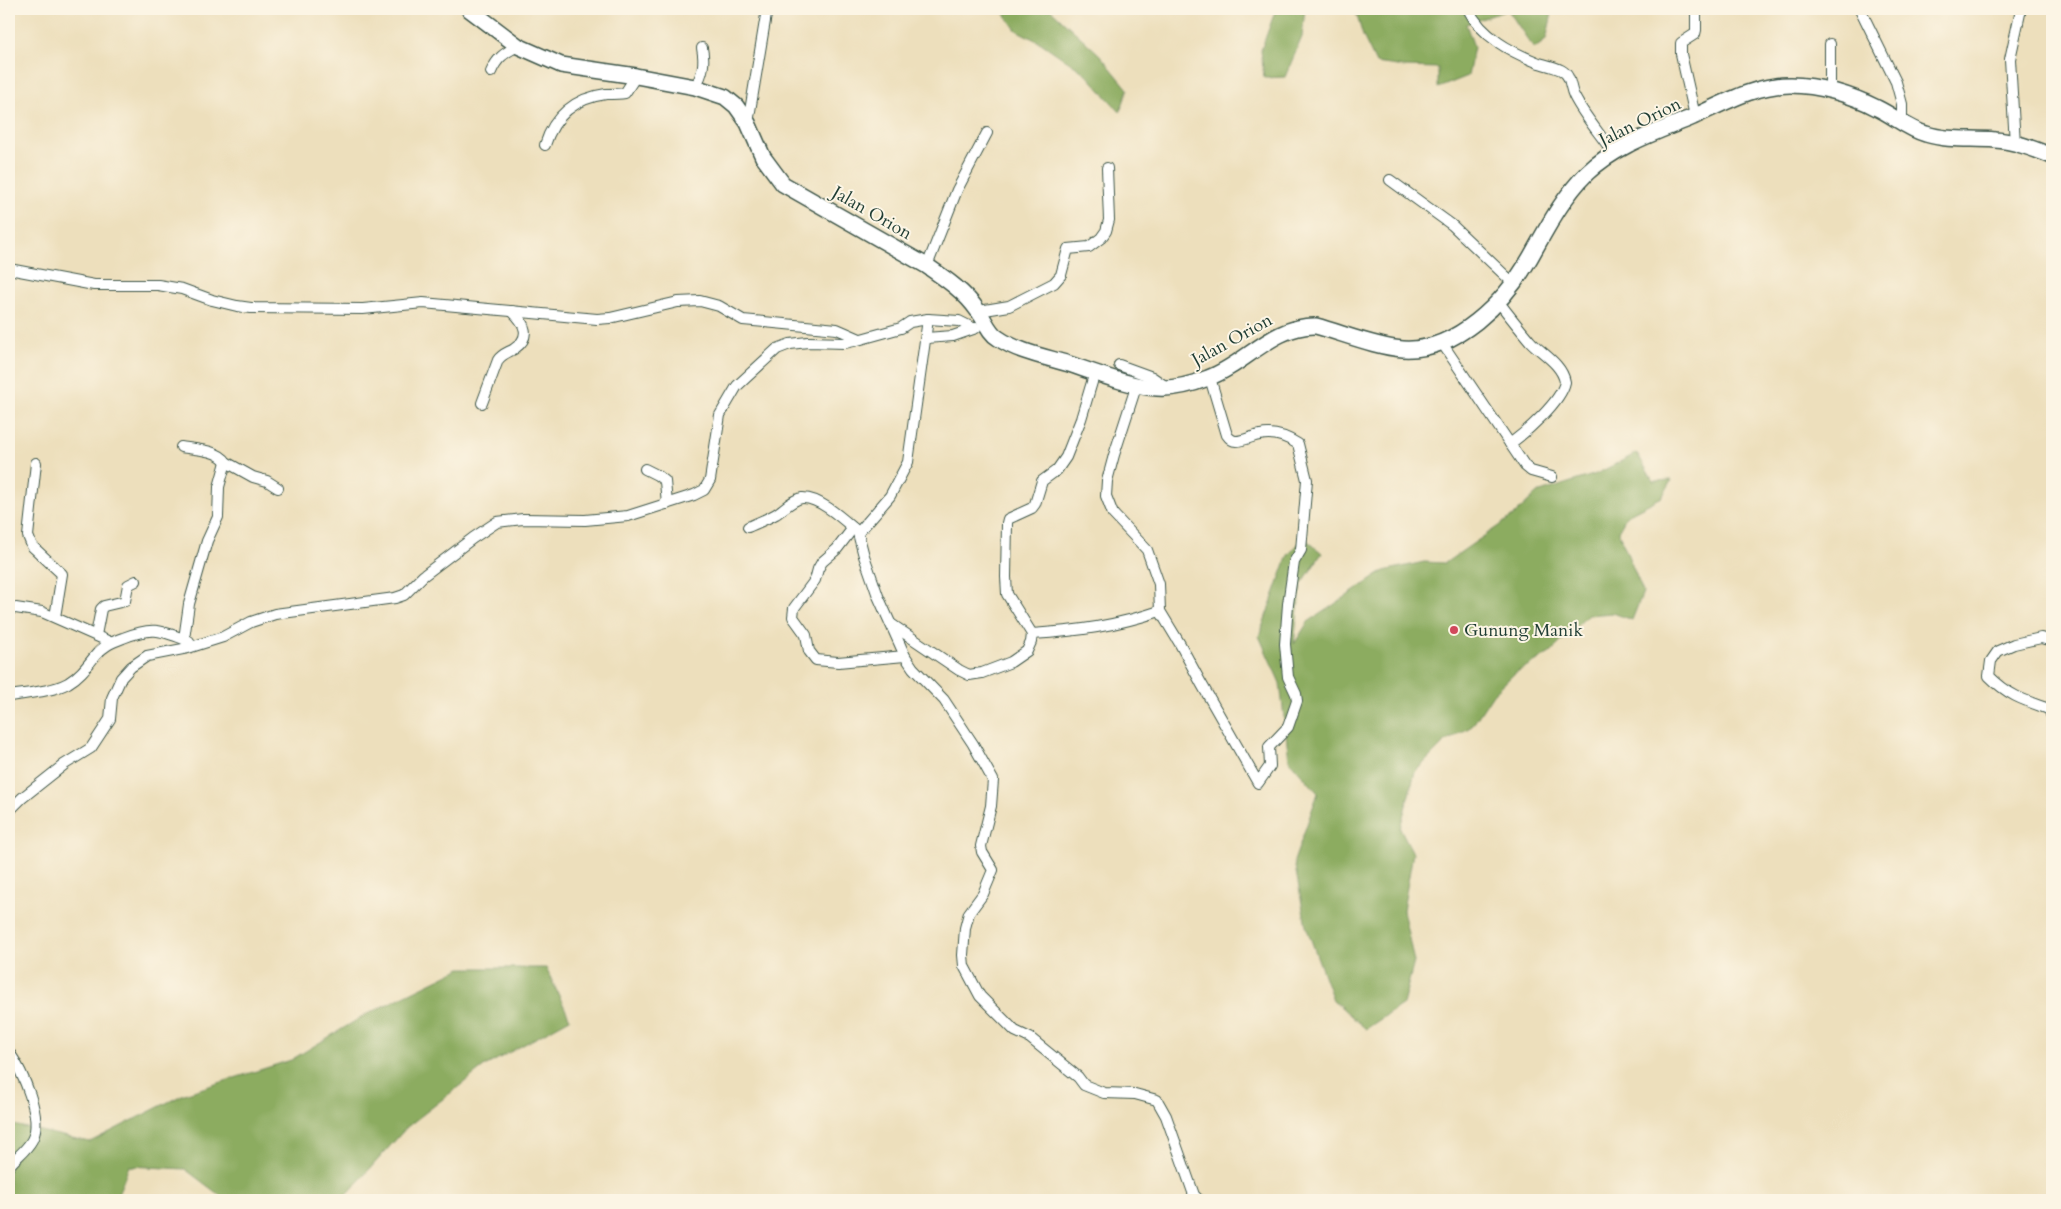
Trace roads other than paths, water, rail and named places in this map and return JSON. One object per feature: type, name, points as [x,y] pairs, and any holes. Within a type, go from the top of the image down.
[{"type":"highway","name":"Jalan Orion","points":[[469,9],[518,46],[561,65],[695,87],[725,97],[736,106],[748,123],[763,157],[783,184],[927,266],[960,291],[979,311],[992,332],[1009,344],[1095,372],[1155,388],[1169,388],[1210,378],[1278,335],[1305,326],[1316,326],[1401,349],[1421,349],[1442,343],[1475,322],[1498,301],[1528,261],[1557,210],[1573,188],[1600,161],[1613,153],[1695,116],[1765,87],[1790,85],[1830,91],[1878,108],[1902,123],[1927,135],[1949,139],[1997,140],[2052,156]]},
{"type":"street","points":[[748,123],[767,9]]},
{"type":"street","points":[[1468,9],[1473,19],[1499,44],[1516,54],[1561,70],[1567,75],[1570,79],[1574,96],[1613,153]]},
{"type":"street","points":[[1695,116],[1681,54],[1681,42],[1695,34],[1696,9]]},
{"type":"street","points":[[1860,9],[1896,82],[1902,104],[1902,123]]},
{"type":"street","points":[[2015,144],[2010,59],[2021,9]]},
{"type":"street","points":[[1830,44],[1830,91]]},
{"type":"street","points":[[491,72],[495,61],[503,53],[518,46]]},
{"type":"street","points":[[695,87],[703,70],[704,57],[702,48]]},
{"type":"street","points":[[545,145],[556,120],[563,112],[578,103],[604,94],[625,92],[636,76]]},
{"type":"street","points":[[927,266],[957,190],[987,133]]},
{"type":"street","points":[[979,311],[1009,306],[1054,283],[1061,275],[1068,249],[1089,247],[1101,238],[1106,231],[1109,220],[1108,168]]},
{"type":"street","points":[[1390,180],[1452,225],[1513,282]]},
{"type":"street","points":[[9,270],[94,285],[158,285],[182,289],[200,297],[244,307],[363,309],[423,303],[512,310],[578,318],[610,318],[678,302],[700,301],[719,306],[743,320],[838,329],[860,340]]},
{"type":"street","points":[[1498,301],[1532,342],[1555,364],[1564,377],[1565,382],[1551,406],[1530,428],[1510,444]]},
{"type":"street","points":[[482,403],[498,360],[502,355],[521,344],[524,338],[525,326],[512,310]]},
{"type":"street","points":[[906,656],[838,662],[816,660],[809,652],[806,635],[793,617],[794,608],[815,580],[822,562],[890,496],[908,462],[928,319]]},
{"type":"street","points":[[9,811],[22,798],[66,764],[91,748],[110,719],[115,692],[120,678],[131,667],[153,654],[174,651],[224,637],[260,618],[275,614],[395,598],[404,595],[423,576],[472,538],[497,522],[523,519],[585,520],[628,516],[694,495],[707,486],[710,480],[720,415],[737,386],[777,350],[790,344],[808,342],[845,343],[901,328],[910,322],[928,319],[959,322],[973,328],[992,332]]},
{"type":"street","points":[[926,338],[953,336],[973,328]]},
{"type":"street","points":[[1442,343],[1524,466],[1531,471],[1552,477]]},
{"type":"street","points":[[1119,366],[1152,377],[1169,388]]},
{"type":"street","points":[[890,624],[959,670],[969,674],[982,673],[1011,662],[1027,651],[1032,642],[1032,634],[1007,594],[1006,523],[1008,519],[1032,508],[1038,500],[1039,485],[1053,474],[1066,457],[1081,419],[1095,372]]},
{"type":"street","points":[[1137,384],[1114,455],[1107,481],[1106,496],[1113,514],[1147,550],[1151,557],[1159,584],[1160,611],[1258,783],[1270,766],[1269,747],[1288,727],[1297,701],[1296,694],[1288,677],[1285,644],[1294,562],[1301,550],[1307,480],[1298,444],[1292,440],[1285,437],[1262,434],[1236,441],[1231,440],[1227,435],[1210,378]]},
{"type":"street","points":[[181,448],[211,453],[253,477],[267,481],[278,488]]},
{"type":"street","points":[[184,639],[189,604],[207,541],[218,517],[219,487],[226,462]]},
{"type":"street","points":[[36,463],[28,536],[32,546],[62,574],[55,618]]},
{"type":"street","points":[[645,469],[665,481],[667,504]]},
{"type":"street","points":[[748,527],[802,498],[813,500],[830,509],[856,530],[890,624],[906,656],[913,668],[944,700],[994,780],[991,806],[981,846],[982,852],[993,870],[983,894],[969,913],[965,928],[964,966],[980,996],[1015,1031],[1030,1038],[1084,1085],[1104,1092],[1135,1094],[1157,1100],[1166,1116],[1194,1195],[1199,1200]]},
{"type":"street","points":[[96,635],[101,609],[104,606],[124,602],[128,585],[136,581]]},
{"type":"street","points":[[9,607],[32,610],[110,642]]},
{"type":"street","points":[[1032,634],[1086,630],[1118,624],[1160,611]]},
{"type":"street","points":[[9,696],[67,684],[78,677],[110,642],[146,630],[170,633],[196,644]]},
{"type":"street","points":[[2052,641],[2041,638],[2014,644],[1998,651],[1991,662],[1989,676],[2003,690],[2049,708],[2052,717]]},
{"type":"street","points":[[9,1052],[29,1094],[35,1115],[33,1138],[27,1148],[9,1166]]},
{"type":"place","name":"Gunung Manik","points":[[1454,630]]}]
